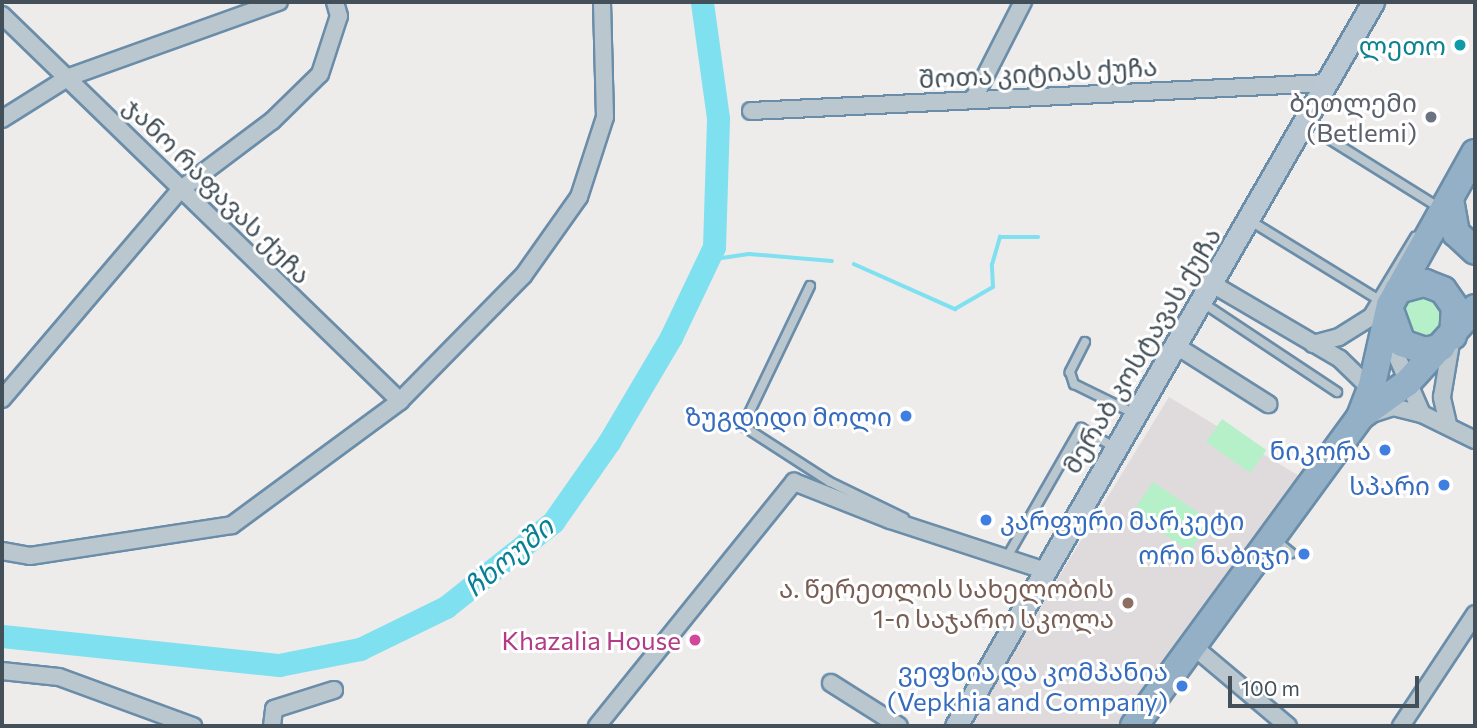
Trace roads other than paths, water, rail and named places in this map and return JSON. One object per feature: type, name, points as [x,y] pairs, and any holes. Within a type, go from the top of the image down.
[{"type":"highway","points":[[1393,393],[1382,309],[1475,153]]},
{"type":"highway","points":[[1444,209],[1457,233],[1475,251]]},
{"type":"highway","points":[[1382,309],[1425,283],[1443,290],[1455,307],[1447,342]]},
{"type":"highway","points":[[1133,726],[1193,646],[1282,545],[1360,417],[1393,393],[1447,342],[1475,308]]},
{"type":"highway","points":[[1382,309],[1402,343],[1425,351],[1447,342]]},
{"type":"main road","name":"მერაბ კოსტავას ქუჩა","points":[[956,726],[1043,570],[1208,294],[1373,2]]},
{"type":"street","points":[[2,119],[69,77],[279,2]]},
{"type":"street","points":[[2,399],[180,190],[272,121],[320,74],[339,16],[335,2]]},
{"type":"street","points":[[2,551],[30,556],[232,525],[400,401],[523,276],[579,197],[604,117],[602,2]]},
{"type":"street","points":[[974,98],[1023,2]]},
{"type":"street","name":"ჯანო რაფავას ქუჩა","points":[[2,15],[69,77],[180,190],[400,401]]},
{"type":"street","name":"შოთა კიტიას ქუჩა","points":[[751,111],[974,98],[1327,83]]},
{"type":"street","points":[[1208,294],[1313,344],[1475,440]]},
{"type":"street","points":[[1313,344],[1339,337],[1382,309]]},
{"type":"street","points":[[1447,342],[1442,397],[1448,424]]},
{"type":"street","points":[[1178,346],[1268,404]]},
{"type":"street","points":[[1360,417],[1393,407],[1393,393]]},
{"type":"street","points":[[597,726],[794,482],[890,520],[1043,570]]},
{"type":"street","points":[[1401,726],[1475,614]]},
{"type":"street","points":[[1193,646],[1287,726]]},
{"type":"street","points":[[2,671],[59,677],[193,726]]},
{"type":"street","points":[[831,683],[899,726]]},
{"type":"street","points":[[272,726],[274,709],[334,690]]},
{"type":"lane","points":[[1329,139],[1444,209]]},
{"type":"lane","points":[[1249,220],[1382,309]]},
{"type":"lane","points":[[810,286],[743,426],[830,482],[935,533]]},
{"type":"lane","points":[[1208,294],[1337,392]]},
{"type":"lane","points":[[1085,342],[1070,372],[1074,384],[1136,414]]},
{"type":"lane","points":[[1007,557],[1081,428],[1115,448]]},
{"type":"waterway","name":"ჩხოუში","points":[[2,636],[279,665],[360,649],[446,607],[553,522],[609,442],[671,337],[714,247],[718,118],[702,2]]},
{"type":"waterway","points":[[854,264],[955,309],[993,287],[992,265],[1000,237],[1038,237]]},
{"type":"waterway","points":[[708,260],[749,254],[832,261]]},
{"type":"place","name":"ლეთო","points":[[1460,45]]},
{"type":"place","name":"ბეთლემი (Betlemi)","points":[[1431,117]]},
{"type":"place","name":"ზუგდიდი მოლი","points":[[906,416]]},
{"type":"place","name":"ნიკორა","points":[[1385,450]]},
{"type":"place","name":"სპარი","points":[[1444,485]]},
{"type":"place","name":"კარფური მარკეტი","points":[[986,520]]},
{"type":"place","name":"ორი ნაბიჯი","points":[[1304,554]]},
{"type":"place","name":"ა. წერეთლის სახელობის 1-ი საჯარო სკოლა","points":[[1128,603]]},
{"type":"place","name":"Khazalia House","points":[[695,640]]},
{"type":"place","name":"ვეფხია და კომპანია (Vepkhia and Company)","points":[[1182,686]]}]
